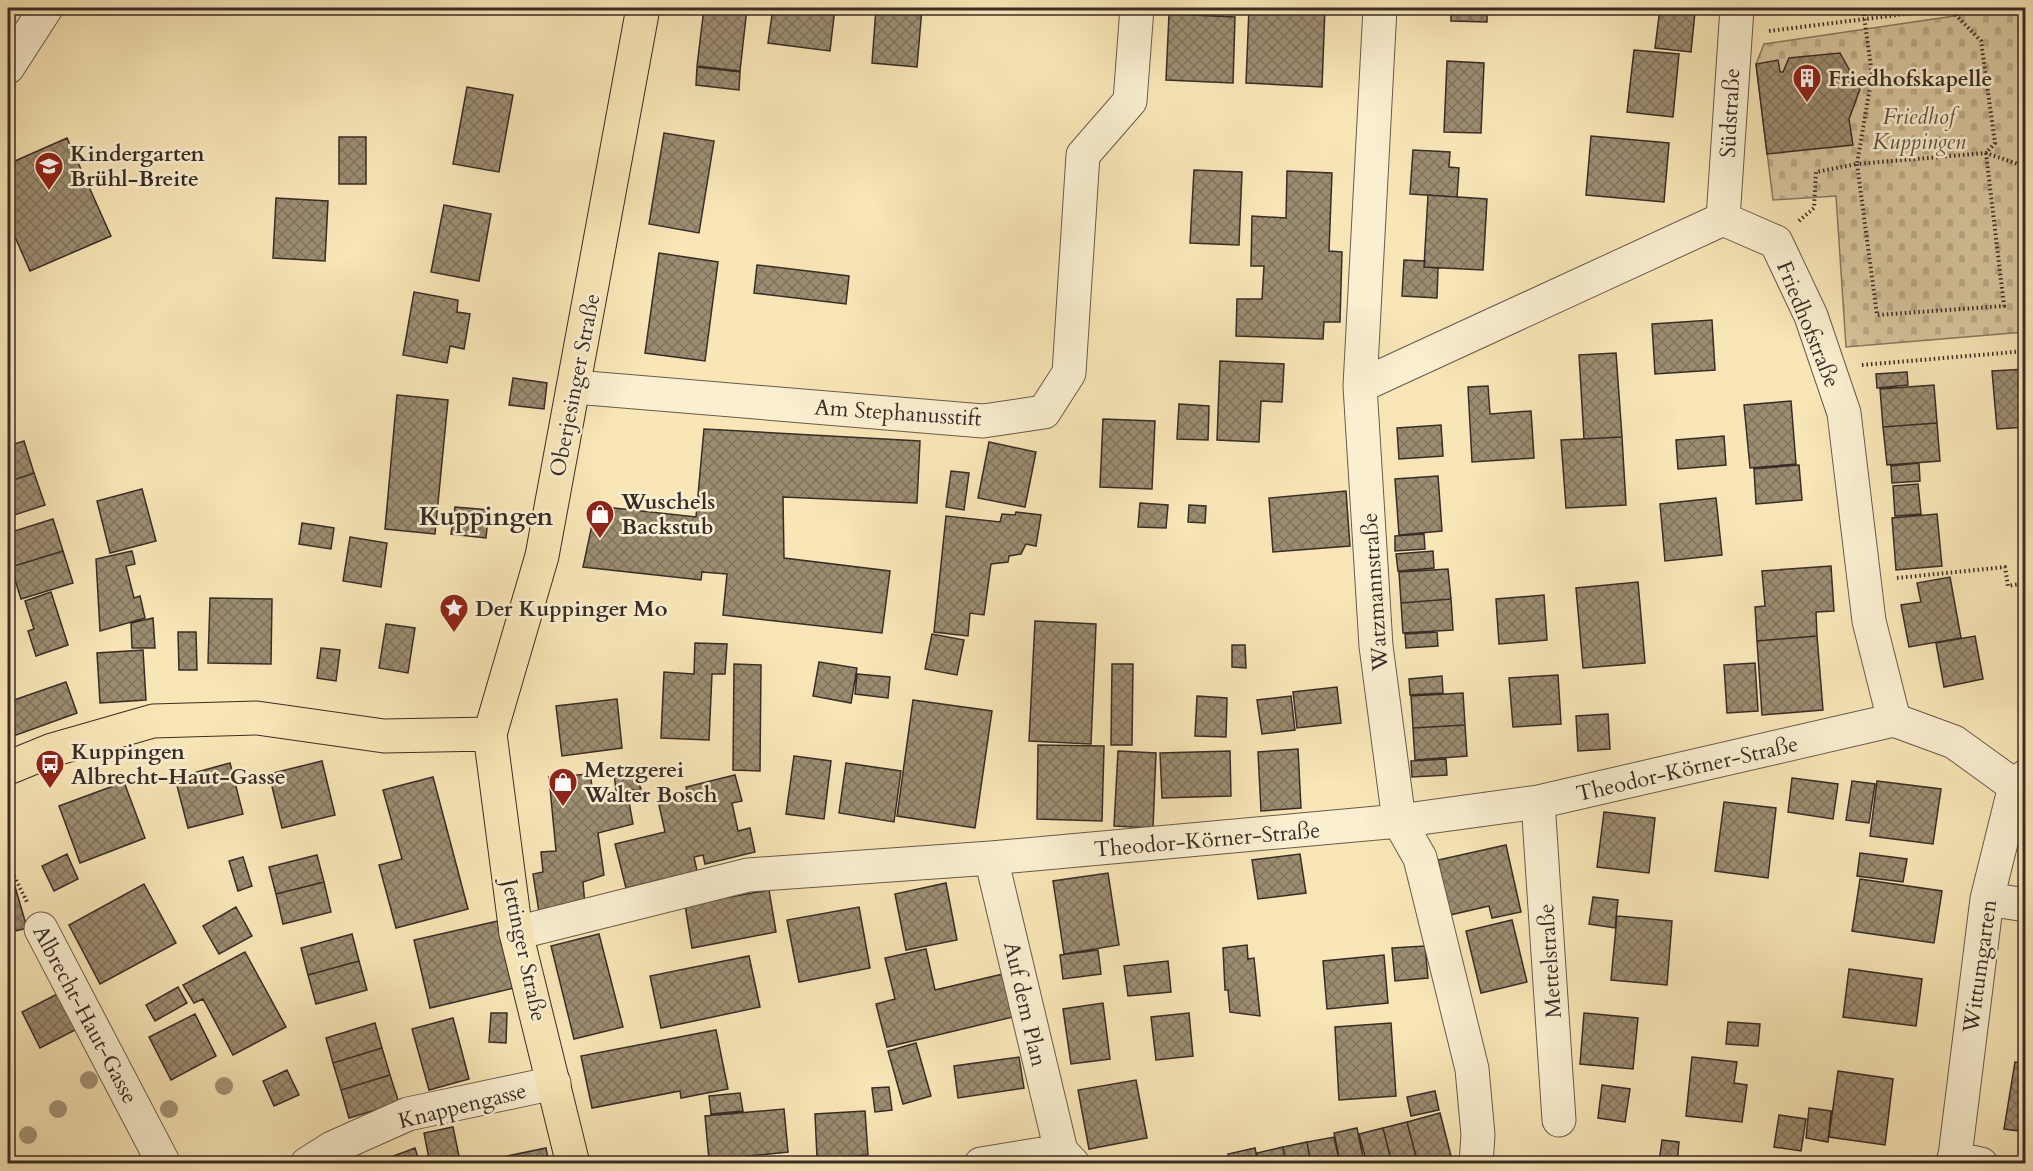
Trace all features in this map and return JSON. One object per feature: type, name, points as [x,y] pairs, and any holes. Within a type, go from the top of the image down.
[{"type":"main road","name":"Oberjesinger Straße","points":[[490,734],[542,556],[643,8]]},
{"type":"main road","points":[[8,768],[52,750],[153,721],[257,718],[384,736],[490,734]]},
{"type":"main road","name":"Jettinger Straße","points":[[490,734],[516,933],[573,1164]]},
{"type":"street","points":[[8,67],[46,8]]},
{"type":"street","name":"Am Stephanusstift","points":[[574,387],[983,421],[1044,412],[1069,373],[1083,155],[1130,101],[1137,8]]},
{"type":"street","name":"Watzmannstraße","points":[[1380,8],[1360,386],[1376,646],[1399,821],[1420,858],[1472,1069],[1478,1135],[1476,1164]]},
{"type":"street","name":"Südstraße","points":[[1723,219],[1737,8]]},
{"type":"street","points":[[1360,386],[1723,219]]},
{"type":"street","name":"Friedhofstraße","points":[[1723,219],[1776,242],[1811,316],[1844,413],[1869,621],[1894,720]]},
{"type":"street","points":[[1894,720],[1954,742],[2020,781]]},
{"type":"street","name":"Theodor-Körner-Straße","points":[[516,933],[748,875],[991,858],[1399,821],[1538,802],[1894,720]]},
{"type":"street","name":"Wittumgarten","points":[[1963,1162],[1988,899],[2020,781]]},
{"type":"street","name":"Mettelstraße","points":[[1538,802],[1559,1120]]},
{"type":"street","name":"Auf dem Plan","points":[[991,858],[1067,1157]]},
{"type":"street","points":[[1988,899],[2025,905]]},
{"type":"street","name":"Albrecht-Haut-Gasse","points":[[41,929],[164,1164]]},
{"type":"street","name":"Knappengasse","points":[[307,1164],[332,1148],[408,1114],[554,1083]]},
{"type":"street","points":[[981,1164],[1067,1157]]},
{"type":"path","points":[[1803,27],[1865,19],[1950,8],[1981,41],[1995,143],[1986,153],[2004,306],[1877,315],[1857,164],[1872,75],[1865,19],[1863,8]]},
{"type":"path","points":[[1776,242],[1814,208],[1816,172],[1857,164],[1986,153],[2025,167]]},
{"type":"path","points":[[1828,368],[2025,351]]},
{"type":"path","points":[[1864,581],[2005,567],[2008,586],[2025,583]]},
{"type":"path","name":"Albrecht-Haut-Gasse","points":[[8,864],[41,929]]},
{"type":"green space","name":"Friedhof Kuppingen","points":[[2008,8],[2025,8],[2025,332],[1846,347],[1836,196],[1773,200],[1756,64],[1764,44]]},
{"type":"building","points":[[704,8],[747,8],[740,71],[697,66]]},
{"type":"building","points":[[773,8],[835,8],[830,51],[768,43]]},
{"type":"building","points":[[876,8],[922,8],[917,67],[872,63]]},
{"type":"building","points":[[1249,8],[1325,8],[1322,87],[1246,83]]},
{"type":"building","points":[[1451,8],[1487,8],[1487,22],[1451,21]]},
{"type":"building","points":[[1660,8],[1695,12],[1691,52],[1655,48]]},
{"type":"building","points":[[1169,14],[1235,17],[1233,83],[1166,80]]},
{"type":"building","points":[[1634,50],[1679,54],[1673,117],[1627,112]]},
{"type":"building","name":"Friedhofskapelle","points":[[1840,53],[1860,89],[1849,119],[1853,145],[1767,154],[1756,64],[1778,60],[1780,72],[1783,72],[1789,58]]},
{"type":"building","points":[[1447,61],[1484,63],[1481,133],[1444,132]]},
{"type":"building","points":[[697,67],[740,72],[739,90],[696,85]]},
{"type":"building","points":[[467,87],[513,95],[499,172],[453,164]]},
{"type":"building","points":[[664,133],[714,141],[699,233],[649,224]]},
{"type":"building","points":[[1591,136],[1669,143],[1664,202],[1586,195]]},
{"type":"building","points":[[339,137],[366,137],[366,184],[339,184]]},
{"type":"building","name":"Kindergarten Brühl-Breite","points":[[67,138],[111,236],[30,271],[8,221],[8,164]]},
{"type":"building","points":[[1413,150],[1450,152],[1449,167],[1459,168],[1457,197],[1410,194]]},
{"type":"building","points":[[1194,170],[1242,172],[1239,245],[1190,243]]},
{"type":"building","points":[[1287,171],[1332,173],[1329,251],[1342,252],[1340,322],[1324,322],[1323,339],[1236,336],[1237,299],[1262,299],[1264,266],[1251,266],[1252,216],[1286,218]]},
{"type":"building","points":[[1428,195],[1487,199],[1483,270],[1424,267]]},
{"type":"building","points":[[276,198],[328,201],[325,261],[273,258]]},
{"type":"building","points":[[444,205],[491,214],[479,281],[431,272]]},
{"type":"building","points":[[659,253],[718,262],[705,361],[645,353]]},
{"type":"building","points":[[1404,260],[1425,261],[1424,267],[1438,268],[1437,298],[1402,296]]},
{"type":"building","points":[[757,265],[849,276],[846,304],[754,293]]},
{"type":"building","points":[[414,292],[458,300],[457,312],[470,314],[464,349],[450,346],[447,363],[403,355]]},
{"type":"building","points":[[1712,320],[1715,370],[1655,374],[1652,324]]},
{"type":"building","points":[[1616,353],[1622,437],[1584,439],[1579,355]]},
{"type":"building","points":[[1220,361],[1284,364],[1282,402],[1261,401],[1259,442],[1217,440]]},
{"type":"building","points":[[2026,369],[2026,427],[1997,429],[1992,371]]},
{"type":"building","points":[[1907,372],[1908,385],[1877,388],[1876,374]]},
{"type":"building","points":[[513,378],[547,383],[544,409],[509,405]]},
{"type":"building","points":[[1934,385],[1937,423],[1883,427],[1880,389]]},
{"type":"building","points":[[1488,386],[1490,414],[1531,411],[1534,458],[1472,462],[1468,387]]},
{"type":"building","points":[[397,395],[448,400],[435,534],[385,529]]},
{"type":"building","points":[[1791,401],[1796,464],[1750,468],[1744,405]]},
{"type":"building","points":[[1179,404],[1209,406],[1208,440],[1177,439]]},
{"type":"building","points":[[1103,419],[1155,421],[1152,489],[1100,487]]},
{"type":"building","points":[[1937,423],[1940,461],[1887,465],[1883,427]]},
{"type":"building","points":[[1441,425],[1443,456],[1399,459],[1397,428]]},
{"type":"building","points":[[704,429],[920,441],[917,503],[783,497],[784,558],[890,571],[882,633],[723,615],[727,574],[702,572],[701,580],[583,567],[596,506],[696,517]]},
{"type":"building","points":[[1724,436],[1726,465],[1678,469],[1676,440]]},
{"type":"building","points":[[1622,437],[1626,505],[1566,508],[1561,440]]},
{"type":"building","points":[[24,441],[34,473],[8,482],[8,446]]},
{"type":"building","points":[[989,442],[1036,452],[1025,507],[978,498]]},
{"type":"building","points":[[1919,463],[1920,481],[1892,483],[1891,466]]},
{"type":"building","points":[[1799,465],[1802,500],[1756,504],[1754,469]]},
{"type":"building","points":[[951,471],[969,473],[964,510],[946,507]]},
{"type":"building","points":[[34,473],[45,505],[8,517],[8,482]]},
{"type":"building","points":[[1438,476],[1442,531],[1399,535],[1395,479]]},
{"type":"building","points":[[1918,484],[1921,514],[1895,516],[1893,486]]},
{"type":"building","points":[[142,489],[156,541],[110,553],[97,501]]},
{"type":"building","points":[[1346,491],[1350,546],[1273,552],[1269,498]]},
{"type":"building","points":[[1716,498],[1722,555],[1665,561],[1660,504]]},
{"type":"building","points":[[1140,503],[1168,505],[1166,528],[1138,527]]},
{"type":"building","points":[[1189,505],[1206,506],[1205,523],[1188,522]]},
{"type":"building","points":[[455,507],[489,510],[486,538],[451,534]]},
{"type":"building","points":[[1016,512],[1041,515],[1036,546],[1026,544],[1021,554],[1009,556],[1008,562],[991,564],[984,615],[970,613],[968,636],[934,632],[946,516],[1000,522],[1002,514],[1015,515]]},
{"type":"building","points":[[1937,514],[1942,566],[1896,570],[1892,518]]},
{"type":"building","points":[[53,519],[63,551],[11,567],[8,556],[8,533]]},
{"type":"building","points":[[302,523],[334,528],[331,549],[299,544]]},
{"type":"building","points":[[1424,534],[1425,549],[1395,551],[1395,536]]},
{"type":"building","points":[[350,537],[387,543],[381,587],[343,581]]},
{"type":"building","points":[[63,551],[73,583],[21,599],[11,567]]},
{"type":"building","points":[[132,551],[135,564],[126,566],[134,598],[140,596],[145,618],[100,631],[96,559]]},
{"type":"building","points":[[1433,551],[1434,568],[1398,571],[1396,554]]},
{"type":"building","points":[[1831,566],[1834,611],[1816,612],[1817,636],[1757,641],[1755,607],[1765,606],[1762,571]]},
{"type":"building","points":[[1448,569],[1451,599],[1401,603],[1399,572]]},
{"type":"building","points":[[1950,577],[1961,638],[1909,647],[1901,605],[1921,602],[1917,583]]},
{"type":"building","points":[[1638,582],[1645,663],[1583,668],[1576,588]]},
{"type":"building","points":[[51,592],[68,645],[36,656],[28,631],[34,629],[25,601]]},
{"type":"building","points":[[1544,595],[1547,640],[1499,644],[1496,599]]},
{"type":"building","points":[[210,598],[272,599],[271,664],[208,663]]},
{"type":"building","points":[[1451,599],[1453,630],[1403,633],[1401,603]]},
{"type":"building","points":[[153,618],[155,648],[132,648],[131,623]]},
{"type":"building","points":[[1035,621],[1096,624],[1091,744],[1029,741]]},
{"type":"building","points":[[386,624],[415,628],[408,673],[379,668]]},
{"type":"building","points":[[178,632],[196,632],[197,670],[179,670]]},
{"type":"building","points":[[1437,632],[1438,646],[1406,648],[1405,634]]},
{"type":"building","points":[[932,634],[964,640],[957,675],[925,669]]},
{"type":"building","points":[[1817,636],[1823,710],[1762,715],[1757,641]]},
{"type":"building","points":[[1975,636],[1983,679],[1944,687],[1936,643]]},
{"type":"building","points":[[695,643],[727,644],[725,674],[712,674],[709,740],[661,738],[664,672],[694,674]]},
{"type":"building","points":[[1232,645],[1245,645],[1246,668],[1232,667]]},
{"type":"building","points":[[321,648],[340,650],[336,681],[317,678]]},
{"type":"building","points":[[143,650],[146,700],[100,703],[97,653]]},
{"type":"building","points":[[819,662],[857,668],[851,703],[813,696]]},
{"type":"building","points":[[1755,663],[1758,711],[1727,713],[1724,665]]},
{"type":"building","points":[[734,664],[761,665],[760,771],[733,770]]},
{"type":"building","points":[[1112,664],[1133,664],[1132,745],[1111,745]]},
{"type":"building","points":[[857,674],[890,677],[888,698],[855,694]]},
{"type":"building","points":[[1558,675],[1561,724],[1513,727],[1509,678]]},
{"type":"building","points":[[1442,676],[1443,693],[1410,695],[1409,679]]},
{"type":"building","points":[[66,682],[77,713],[8,738],[8,702]]},
{"type":"building","points":[[1337,687],[1341,723],[1297,728],[1293,692]]},
{"type":"building","points":[[1463,693],[1465,725],[1413,728],[1411,696]]},
{"type":"building","points":[[1197,696],[1227,698],[1226,737],[1195,736]]},
{"type":"building","points":[[1291,696],[1295,730],[1262,734],[1257,700]]},
{"type":"building","points":[[617,699],[622,748],[562,756],[556,706]]},
{"type":"building","points":[[913,700],[992,711],[975,828],[897,816]]},
{"type":"building","points":[[1608,714],[1610,749],[1578,751],[1576,716]]},
{"type":"building","points":[[1465,725],[1467,756],[1415,760],[1413,728]]},
{"type":"building","points":[[1038,745],[1104,746],[1102,821],[1037,819]]},
{"type":"building","points":[[1298,749],[1301,808],[1261,811],[1258,752]]},
{"type":"building","points":[[1118,751],[1156,753],[1153,828],[1114,826]]},
{"type":"building","points":[[1230,751],[1231,796],[1162,798],[1160,753]]},
{"type":"building","points":[[794,756],[831,761],[824,819],[786,814]]},
{"type":"building","points":[[1446,759],[1447,775],[1412,777],[1411,761]]},
{"type":"building","points":[[322,761],[335,815],[282,828],[269,774]]},
{"type":"building","points":[[230,763],[243,814],[188,828],[175,778]]},
{"type":"building","points":[[846,763],[901,771],[894,822],[839,813]]},
{"type":"building","points":[[634,771],[641,789],[627,791],[633,824],[598,833],[604,875],[583,882],[585,905],[539,912],[533,874],[543,872],[541,852],[556,851],[549,777],[590,774],[593,792],[616,791],[614,773]]},
{"type":"building","points":[[735,775],[742,801],[732,803],[738,831],[750,828],[755,852],[705,864],[703,855],[694,857],[697,871],[626,888],[615,844],[665,832],[659,805],[689,798],[686,787]]},
{"type":"building","points":[[433,777],[468,909],[396,928],[379,865],[402,859],[383,790]]},
{"type":"building","points":[[1792,778],[1838,784],[1833,819],[1788,812]]},
{"type":"building","points":[[1852,781],[1875,784],[1869,823],[1846,820]]},
{"type":"building","points":[[1877,781],[1941,789],[1933,844],[1870,836]]},
{"type":"building","points":[[124,782],[145,838],[80,863],[59,806]]},
{"type":"building","points":[[1724,802],[1776,808],[1768,878],[1715,871]]},
{"type":"building","points":[[1604,812],[1655,818],[1649,873],[1597,867]]},
{"type":"building","points":[[1506,845],[1521,912],[1492,918],[1489,906],[1450,915],[1438,860]]},
{"type":"building","points":[[1860,853],[1907,859],[1903,882],[1857,876]]},
{"type":"building","points":[[67,854],[78,879],[54,891],[42,866]]},
{"type":"building","points":[[1300,854],[1306,893],[1258,899],[1252,860]]},
{"type":"building","points":[[317,855],[324,882],[276,894],[269,867]]},
{"type":"building","points":[[243,857],[252,886],[238,891],[229,861]]},
{"type":"building","points":[[1108,873],[1119,945],[1064,954],[1053,881]]},
{"type":"building","points":[[12,876],[27,928],[8,933],[8,878]]},
{"type":"building","points":[[1860,879],[1942,891],[1934,943],[1852,931]]},
{"type":"building","points":[[324,882],[331,912],[283,924],[276,894]]},
{"type":"building","points":[[946,883],[957,940],[906,950],[895,894]]},
{"type":"building","points":[[144,884],[176,943],[100,984],[69,925]]},
{"type":"building","points":[[769,890],[776,932],[692,948],[685,905]]},
{"type":"building","points":[[1593,897],[1618,900],[1615,928],[1589,924]]},
{"type":"building","points":[[236,907],[252,936],[219,954],[203,926]]},
{"type":"building","points":[[859,907],[870,968],[799,982],[787,920]]},
{"type":"building","points":[[1617,916],[1672,921],[1667,985],[1611,980]]},
{"type":"building","points":[[1512,920],[1527,982],[1481,993],[1466,931]]},
{"type":"building","points":[[498,921],[514,988],[430,1008],[414,940]]},
{"type":"building","points":[[352,934],[359,961],[308,975],[301,948]]},
{"type":"building","points":[[599,934],[623,1027],[574,1039],[551,946]]},
{"type":"building","points":[[1247,945],[1248,959],[1254,958],[1260,1016],[1230,1012],[1228,990],[1225,990],[1223,948]]},
{"type":"building","points":[[1425,946],[1428,978],[1395,981],[1392,948]]},
{"type":"building","points":[[926,949],[935,990],[1003,974],[1013,1017],[887,1047],[876,1004],[895,999],[885,958]]},
{"type":"building","points":[[1098,950],[1101,974],[1063,979],[1060,955]]},
{"type":"building","points":[[245,952],[286,1027],[233,1055],[203,999],[194,1003],[183,985]]},
{"type":"building","points":[[1384,955],[1388,1003],[1327,1009],[1323,961]]},
{"type":"building","points":[[749,956],[760,1007],[661,1028],[650,976]]},
{"type":"building","points":[[359,961],[367,990],[316,1004],[308,975]]},
{"type":"building","points":[[1168,961],[1171,992],[1128,996],[1124,966]]},
{"type":"building","points":[[1849,969],[1922,979],[1916,1026],[1843,1017]]},
{"type":"building","points":[[178,987],[187,1003],[155,1021],[146,1005]]},
{"type":"building","points":[[67,989],[85,1025],[40,1048],[22,1012]]},
{"type":"building","points":[[1103,1003],[1110,1059],[1071,1064],[1063,1009]]},
{"type":"building","points":[[491,1013],[507,1013],[506,1043],[489,1042]]},
{"type":"building","points":[[1189,1013],[1193,1056],[1156,1060],[1151,1017]]},
{"type":"building","points":[[1584,1013],[1638,1018],[1633,1069],[1580,1064]]},
{"type":"building","points":[[195,1014],[216,1056],[171,1080],[149,1037]]},
{"type":"building","points":[[453,1018],[469,1079],[429,1090],[412,1029]]},
{"type":"building","points":[[1728,1022],[1760,1024],[1758,1046],[1726,1044]]},
{"type":"building","points":[[375,1023],[382,1048],[333,1063],[326,1038]]},
{"type":"building","points":[[1391,1023],[1396,1096],[1339,1100],[1335,1027]]},
{"type":"building","points":[[716,1030],[728,1089],[681,1098],[680,1091],[592,1108],[581,1056]]},
{"type":"building","points":[[916,1043],[931,1096],[903,1104],[888,1051]]},
{"type":"building","points":[[382,1048],[390,1075],[341,1090],[333,1063]]},
{"type":"building","points":[[1019,1057],[1024,1088],[958,1098],[954,1066]]},
{"type":"building","points":[[1692,1057],[1737,1062],[1734,1083],[1747,1085],[1742,1122],[1686,1116]]},
{"type":"building","points":[[2015,1062],[2026,1064],[2026,1132],[2004,1129]]},
{"type":"building","points":[[287,1070],[299,1095],[274,1106],[263,1081]]},
{"type":"building","points":[[1838,1071],[1893,1079],[1885,1145],[1829,1137]]},
{"type":"building","points":[[390,1075],[399,1103],[349,1118],[341,1090]]},
{"type":"building","points":[[1136,1080],[1147,1138],[1089,1149],[1078,1090]]},
{"type":"building","points":[[1602,1085],[1630,1089],[1625,1122],[1598,1118]]},
{"type":"building","points":[[889,1087],[892,1110],[875,1112],[872,1088]]},
{"type":"building","points":[[1435,1091],[1439,1110],[1411,1116],[1407,1097]]},
{"type":"building","points":[[740,1093],[743,1111],[711,1114],[709,1096]]},
{"type":"building","points":[[1809,1108],[1831,1111],[1828,1142],[1806,1138]]},
{"type":"building","points":[[784,1109],[788,1152],[709,1160],[705,1116]]},
{"type":"building","points":[[865,1111],[868,1155],[817,1158],[815,1114]]},
{"type":"building","points":[[1440,1113],[1453,1164],[1418,1164],[1407,1122]]},
{"type":"building","points":[[1779,1115],[1806,1119],[1801,1151],[1774,1147]]},
{"type":"building","points":[[1407,1122],[1418,1164],[1392,1164],[1383,1128]]},
{"type":"building","points":[[453,1127],[460,1161],[430,1164],[424,1133]]},
{"type":"building","points":[[1357,1128],[1363,1157],[1340,1162],[1334,1133]]},
{"type":"building","points":[[1383,1128],[1392,1164],[1367,1164],[1359,1134]]},
{"type":"building","points":[[1334,1137],[1340,1164],[1311,1164],[1307,1142]]},
{"type":"building","points":[[1662,1140],[1679,1142],[1677,1164],[1659,1162]]},
{"type":"building","points":[[1307,1142],[1311,1164],[1286,1164],[1283,1147]]},
{"type":"building","points":[[1283,1147],[1286,1164],[1259,1164],[1257,1153]]},
{"type":"building","points":[[415,1148],[420,1164],[372,1164]]},
{"type":"building","points":[[546,1148],[549,1164],[494,1164],[493,1159]]},
{"type":"building","points":[[1255,1148],[1258,1164],[1230,1164],[1228,1154]]},
{"type":"place","name":"Friedhofskapelle","points":[[1807,104]]},
{"type":"place","name":"Kindergarten Brühl-Breite","points":[[49,192]]},
{"type":"place","name":"Wuschels Backstub","points":[[600,540]]},
{"type":"place","name":"Der Kuppinger Mo","points":[[454,634]]},
{"type":"place","name":"Kuppingen Albrecht-Haut-Gasse","points":[[50,790]]},
{"type":"place","name":"Metzgerei Walter Bosch","points":[[563,808]]},
{"type":"district","name":"Kuppingen","points":[[486,516]]}]
